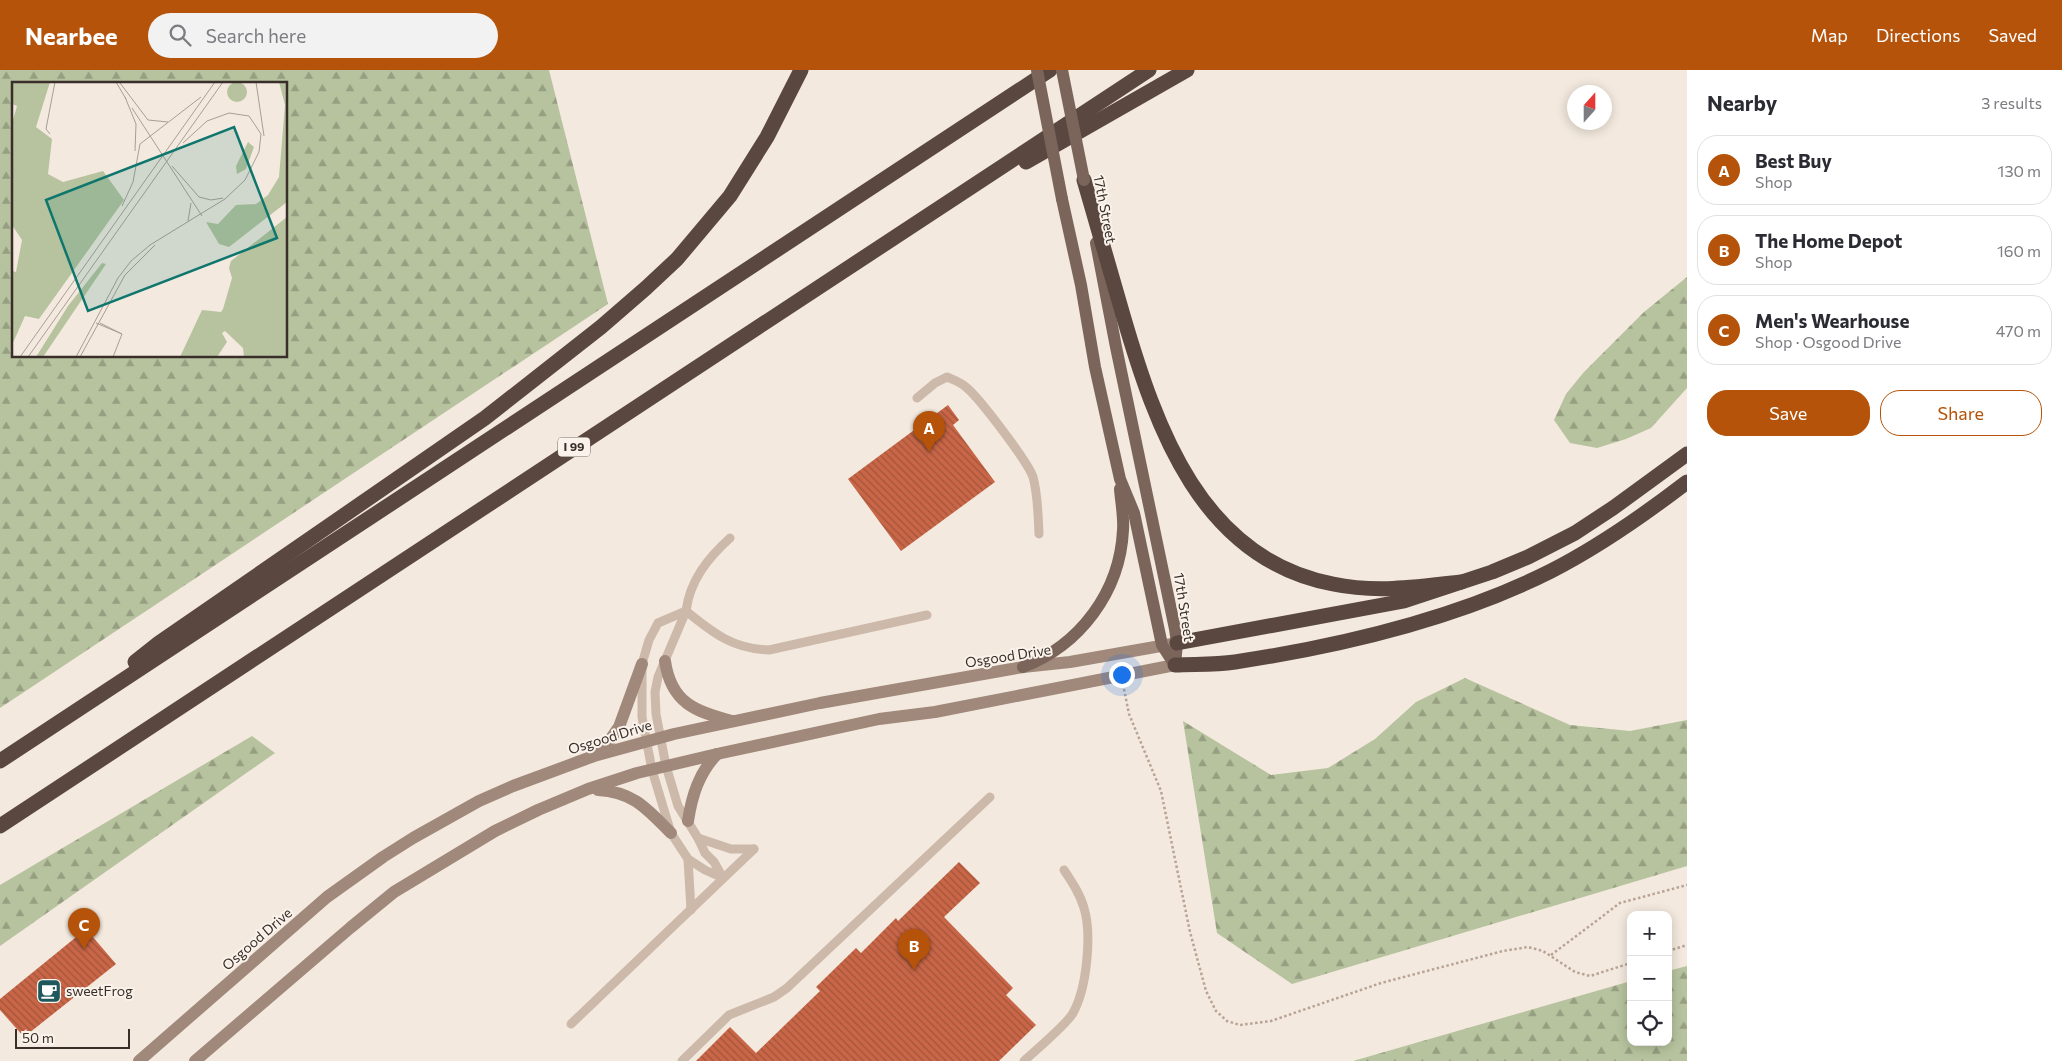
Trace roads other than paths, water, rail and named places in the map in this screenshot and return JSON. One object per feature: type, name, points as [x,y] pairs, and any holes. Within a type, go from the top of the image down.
[{"type":"highway","points":[[40,735],[159,643],[485,418],[601,327],[677,259],[712,219],[750,167],[799,70]]},
{"type":"highway","points":[[0,761],[1050,70]]},
{"type":"highway","name":"I 99","points":[[0,826],[295,630],[1149,70]]},
{"type":"highway","points":[[924,219],[1188,70]]},
{"type":"highway","points":[[1084,180],[1144,385],[1164,433],[1187,478],[1220,522],[1250,548],[1270,561],[1309,578],[1333,584],[1385,590],[1461,582]]},
{"type":"highway","points":[[1169,644],[1404,601],[1461,582],[1528,557],[1575,533],[1614,508],[1687,454]]},
{"type":"highway","points":[[1175,665],[1234,662],[1325,644],[1392,630],[1457,609],[1501,593],[1551,571],[1592,548],[1648,512],[1687,482]]},
{"type":"main road","name":"17th Street","points":[[1037,70],[1081,285],[1095,367],[1120,478],[1134,513],[1175,665]]},
{"type":"main road","name":"17th Street","points":[[1062,70],[1116,347],[1169,644]]},
{"type":"main road","points":[[1023,667],[1042,659],[1078,633],[1102,601],[1110,584],[1121,547],[1123,529],[1120,478]]},
{"type":"main road","name":"Osgood Drive","points":[[139,1061],[327,897],[383,856],[442,820],[478,801],[513,786],[594,756],[661,737],[820,703],[1023,667],[1070,662],[1169,644]]},
{"type":"main road","points":[[664,661],[667,676],[680,698],[704,714],[735,722]]},
{"type":"main road","points":[[594,756],[610,740],[619,727],[642,664]]},
{"type":"main road","points":[[195,1061],[394,892],[460,850],[495,831],[588,789],[666,766],[878,720],[935,712],[1175,665]]},
{"type":"main road","points":[[688,821],[691,801],[701,776],[706,765],[718,754]]},
{"type":"main road","points":[[588,789],[614,791],[636,800],[671,833]]},
{"type":"lane","points":[[917,398],[935,383],[946,377],[956,380],[968,388],[1016,448],[1032,475],[1037,495],[1039,534]]},
{"type":"lane","points":[[723,878],[714,862],[705,853],[678,806],[666,766],[656,714],[655,692],[658,676],[686,611],[688,595],[713,553],[730,538]]},
{"type":"lane","points":[[686,611],[719,637],[752,650],[769,650],[927,615]]},
{"type":"lane","points":[[686,611],[658,623],[649,640],[642,664],[642,717],[652,770],[671,833],[688,860],[723,878]]},
{"type":"lane","points":[[682,1061],[729,1015],[774,997],[788,988],[990,797]]},
{"type":"lane","points":[[571,1024],[754,850],[731,849],[698,838]]},
{"type":"lane","points":[[688,860],[691,910]]},
{"type":"lane","points":[[1024,1061],[1073,1014],[1082,993],[1088,926],[1084,907],[1077,890],[1064,870]]},
{"type":"place","name":"Best Buy","points":[[929,452]]},
{"type":"place","name":"Men's Wearhouse","points":[[84,949]]},
{"type":"place","name":"The Home Depot","points":[[914,970]]},
{"type":"place","name":"sweetFrog","points":[[49,991]]}]
